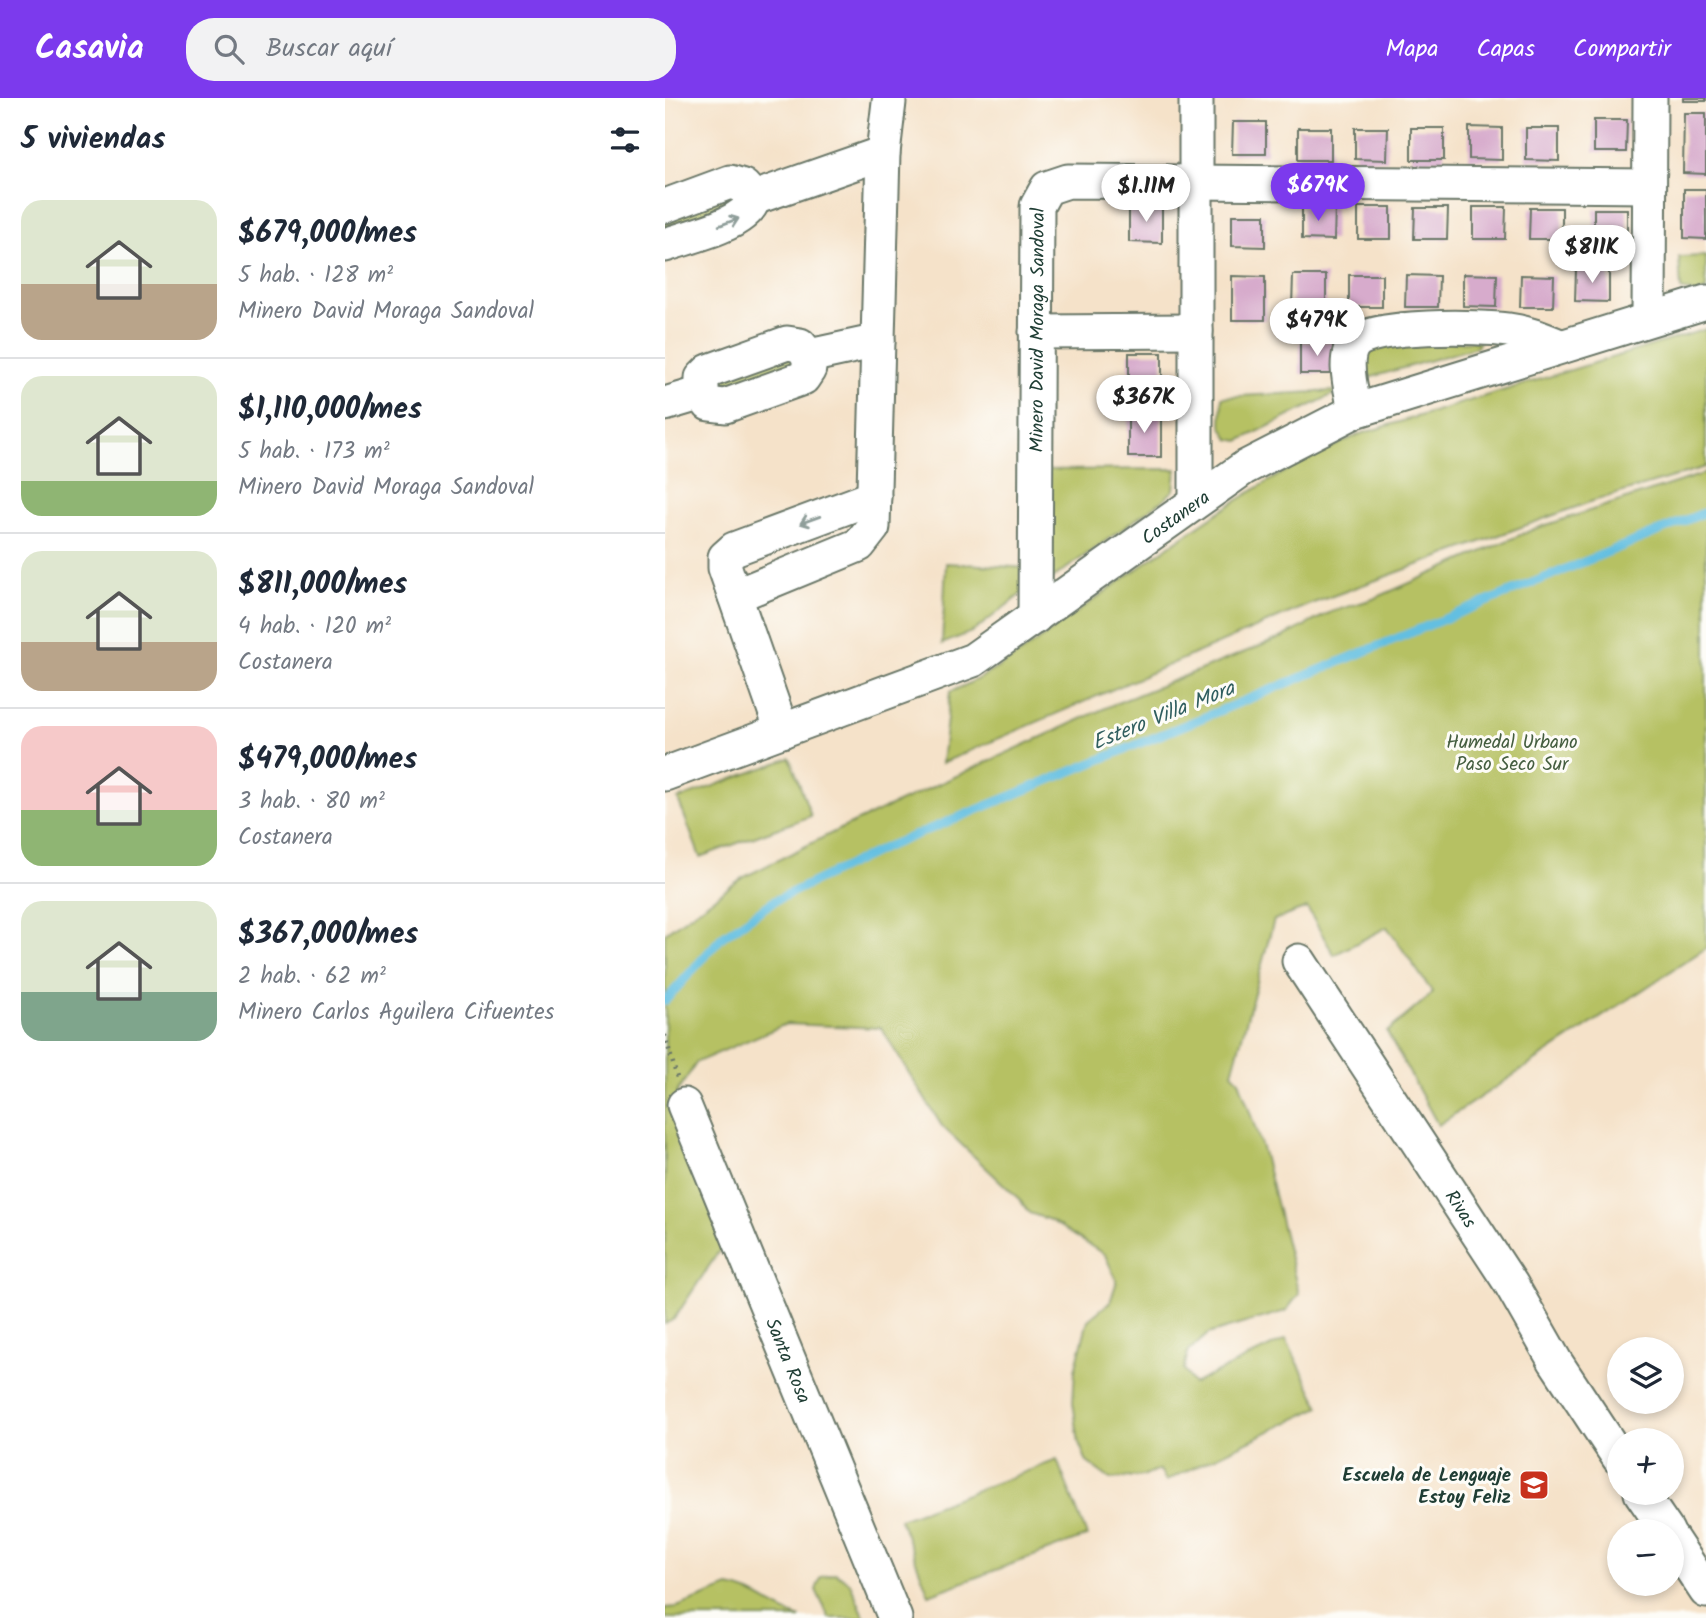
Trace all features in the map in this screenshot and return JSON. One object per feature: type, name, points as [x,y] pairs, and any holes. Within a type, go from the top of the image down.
[{"type":"street","points":[[1196,98],[1196,500]]},
{"type":"street","points":[[1650,98],[1650,318]]},
{"type":"street","points":[[735,596],[865,540],[873,527],[883,153],[889,102]]},
{"type":"street","points":[[754,198],[883,153]]},
{"type":"street","name":"Minero David Moraga Sandoval","points":[[1035,617],[1037,206],[1047,188],[1068,181],[1650,186]]},
{"type":"street","points":[[665,206],[730,183],[743,186],[754,198]]},
{"type":"street","points":[[665,245],[742,218],[751,208],[754,198]]},
{"type":"street","name":"Costanera","points":[[665,774],[961,666],[1035,617],[1196,500],[1271,452],[1355,411],[1706,302]]},
{"type":"street","points":[[1355,411],[1349,351],[1354,343],[1373,332],[1416,329],[1509,330],[1560,346]]},
{"type":"street","points":[[1036,332],[1196,331]]},
{"type":"street","points":[[665,404],[702,393],[709,404],[725,406],[803,378],[809,369],[809,356],[878,341]]},
{"type":"street","points":[[782,732],[724,563],[734,549],[874,497]]},
{"type":"street","name":"Rivas","points":[[1299,961],[1511,1284],[1555,1361],[1607,1440]]},
{"type":"street","name":"Santa Rosa","points":[[684,1105],[895,1618]]},
{"type":"street","points":[[1684,1558],[1706,1591]]},
{"type":"path","points":[[665,1035],[684,1105]]},
{"type":"green space","points":[[736,189],[744,205],[665,234],[665,215]]},
{"type":"green space","points":[[1706,256],[1706,290],[1695,294],[1681,289],[1679,257]]},
{"type":"green space","points":[[1706,329],[1706,467],[1590,502],[1308,605],[942,763],[950,692],[1010,660],[1195,528],[1292,468],[1360,434]]},
{"type":"green space","points":[[1480,341],[1477,347],[1365,379],[1359,359],[1368,344]]},
{"type":"green space","points":[[795,351],[803,367],[721,397],[716,380]]},
{"type":"green space","points":[[1334,391],[1334,394],[1239,441],[1229,439],[1221,425],[1222,397]]},
{"type":"green space","points":[[1176,469],[1174,490],[1162,501],[1050,580],[1048,470]]},
{"type":"green space","name":"Humedal Urbano Paso Seco Sur","points":[[1706,473],[1706,948],[1438,1125],[1387,1032],[1433,993],[1387,927],[1334,955],[1307,908],[1274,920],[1232,1073],[1239,1080],[1263,1151],[1299,1294],[1286,1311],[1208,1334],[1188,1352],[1184,1369],[1193,1384],[1286,1339],[1320,1407],[1166,1481],[1160,1470],[1142,1476],[1110,1479],[1087,1462],[1079,1443],[1073,1402],[1075,1370],[1088,1320],[1110,1302],[1117,1281],[1105,1255],[1050,1220],[1029,1213],[1019,1199],[942,1126],[881,1028],[786,1024],[697,1062],[677,1092],[684,1137],[723,1245],[674,1319],[665,1324],[665,933],[742,878],[838,830],[1112,705],[1283,637],[1331,612],[1373,599],[1534,529]]},
{"type":"green space","points":[[946,563],[1029,568],[1025,591],[974,631],[942,644]]},
{"type":"green space","points":[[790,758],[811,816],[700,857],[678,799]]},
{"type":"green space","points":[[1057,1460],[1087,1536],[929,1595],[900,1519]]},
{"type":"green space","points":[[836,1573],[850,1583],[865,1618],[829,1618],[816,1590],[821,1577]]},
{"type":"green space","points":[[729,1587],[749,1592],[801,1618],[665,1618],[665,1608],[677,1607]]},
{"type":"building","points":[[1683,98],[1706,98],[1706,101],[1683,101]]},
{"type":"building","points":[[1684,113],[1706,113],[1706,174],[1683,173]]},
{"type":"building","points":[[1594,120],[1627,120],[1626,152],[1594,152]]},
{"type":"building","points":[[1233,122],[1266,122],[1266,154],[1232,154]]},
{"type":"building","points":[[1469,127],[1502,128],[1502,160],[1469,159]]},
{"type":"building","points":[[1298,128],[1331,128],[1331,160],[1298,160]]},
{"type":"building","points":[[1355,128],[1388,128],[1387,160],[1355,159]]},
{"type":"building","points":[[1411,128],[1444,128],[1444,160],[1411,160]]},
{"type":"building","points":[[1526,128],[1559,128],[1559,161],[1526,160]]},
{"type":"building","points":[[1684,189],[1706,189],[1706,239],[1684,238]]},
{"type":"building","points":[[1129,206],[1162,206],[1162,243],[1129,242]]},
{"type":"building","points":[[1302,207],[1335,207],[1334,240],[1302,239]]},
{"type":"building","points":[[1358,207],[1391,207],[1391,239],[1358,239]]},
{"type":"building","points":[[1473,207],[1506,207],[1505,239],[1473,239]]},
{"type":"building","points":[[1415,208],[1448,208],[1447,239],[1414,239]]},
{"type":"building","points":[[1530,208],[1562,208],[1562,239],[1529,239]]},
{"type":"building","points":[[1594,209],[1627,209],[1627,246],[1594,245]]},
{"type":"building","points":[[1232,215],[1265,215],[1265,247],[1232,246]]},
{"type":"building","points":[[1576,269],[1609,269],[1609,302],[1575,301]]},
{"type":"building","points":[[1463,274],[1497,275],[1496,307],[1463,306]]},
{"type":"building","points":[[1293,275],[1326,275],[1326,307],[1292,307]]},
{"type":"building","points":[[1349,275],[1382,275],[1382,307],[1349,307]]},
{"type":"building","points":[[1406,275],[1439,276],[1438,307],[1405,307]]},
{"type":"building","points":[[1521,275],[1554,276],[1553,307],[1520,307]]},
{"type":"building","points":[[1232,276],[1265,277],[1265,320],[1232,320]]},
{"type":"building","points":[[1300,342],[1333,342],[1333,374],[1300,374]]},
{"type":"building","points":[[1129,353],[1162,353],[1162,389],[1129,389]]},
{"type":"building","points":[[1128,413],[1161,413],[1161,457],[1128,457]]},
{"type":"waterway","name":"Estero Villa Mora","points":[[665,1001],[722,937],[774,901],[886,847],[1706,512]]},
{"type":"place","name":"Escuela de Lenguaje Estoy Feliz","points":[[1534,1485]]}]
